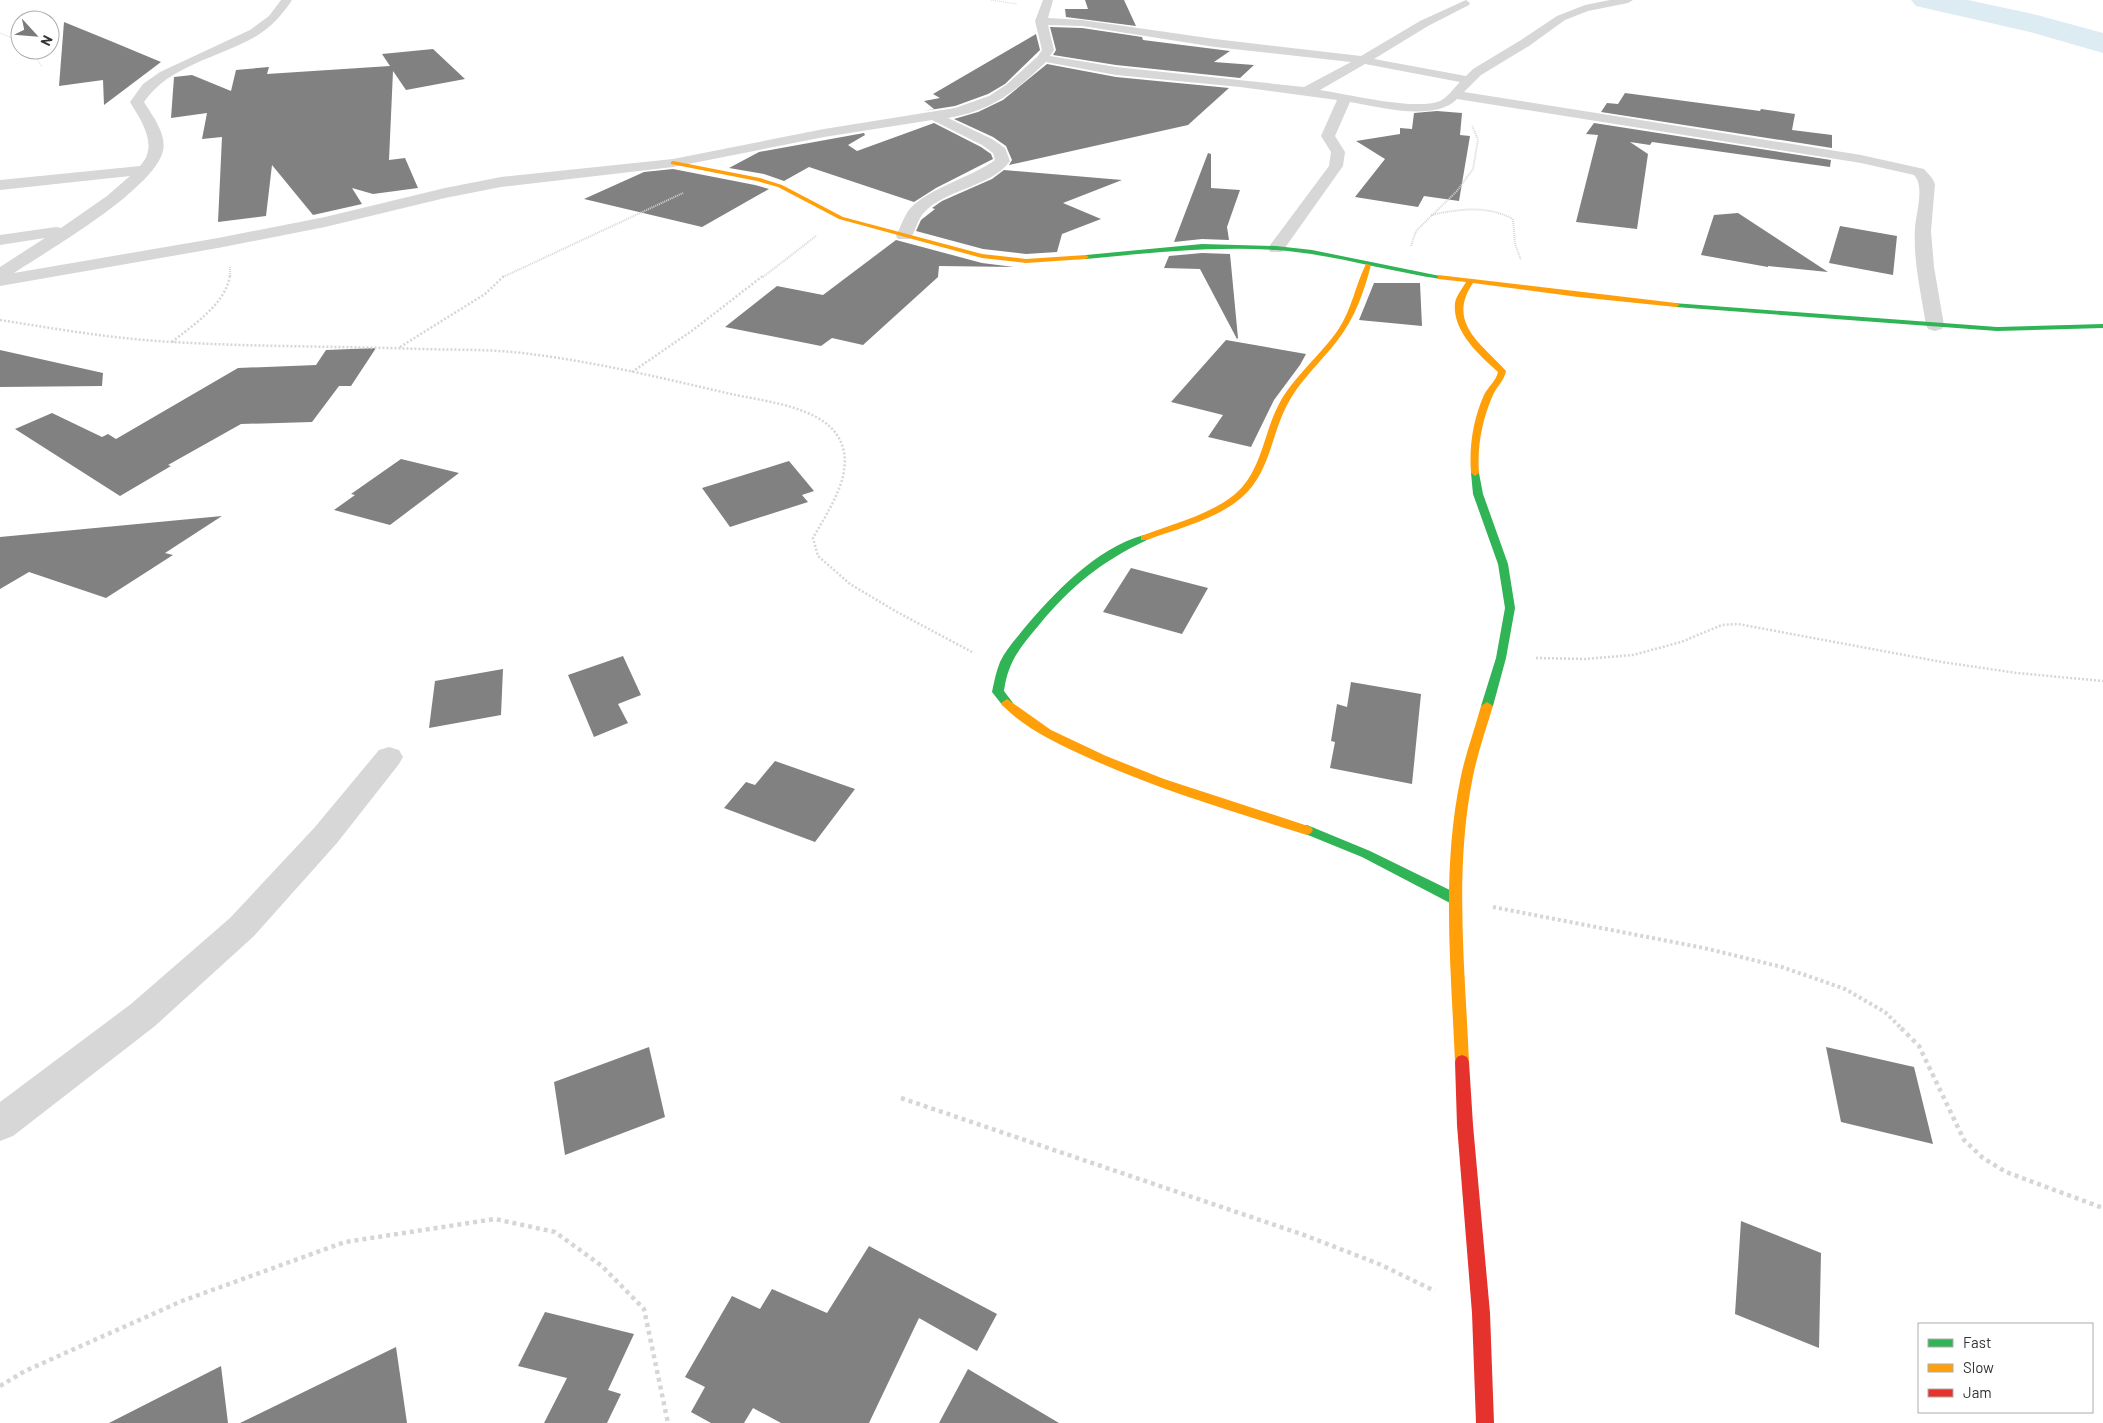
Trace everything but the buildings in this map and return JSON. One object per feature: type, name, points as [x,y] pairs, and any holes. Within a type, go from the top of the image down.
[{"type":"street","points":[[0,275],[114,199],[134,182],[154,158],[157,150],[154,134],[137,102],[140,93],[178,67],[227,46],[258,29],[273,18],[287,0]]},
{"type":"street","points":[[0,280],[218,243],[325,222],[445,192],[492,184],[673,163],[824,133],[936,117],[958,112],[994,100],[1011,88],[1044,58],[1048,50],[1041,21],[1048,0]]},
{"type":"street","points":[[1044,58],[1071,65],[1134,74],[1305,92],[1407,107],[1426,107],[1445,104],[1454,97],[1468,80],[1561,18],[1585,8],[1628,0]]},
{"type":"street","points":[[1305,92],[1332,80],[1429,20],[1465,3]]},
{"type":"street","points":[[1041,21],[1089,24],[1215,43],[1362,60],[1468,80]]},
{"type":"street","points":[[1454,97],[1861,159],[1919,172],[1927,184],[1923,231],[1925,267],[1935,324]]},
{"type":"street","points":[[1276,248],[1336,166],[1339,152],[1328,136],[1345,98]]},
{"type":"street","points":[[904,236],[915,213],[931,200],[988,172],[1003,161],[1000,151],[987,142],[936,117]]},
{"type":"street","points":[[673,163],[726,172],[780,186],[841,218],[982,256],[1026,261],[1106,256],[1202,246],[1276,248],[1312,252],[1368,265],[1470,282],[1727,310],[1997,329],[2103,326]]},
{"type":"street","points":[[0,185],[144,170]]},
{"type":"street","points":[[0,240],[68,230]]},
{"type":"street","points":[[1368,265],[1362,290],[1351,315],[1335,339],[1291,392],[1278,415],[1259,469],[1239,496],[1207,514],[1112,551],[1080,572],[1052,599],[1001,668],[998,692],[1023,718],[1089,754],[1199,796],[1310,831],[1370,854],[1455,899]]},
{"type":"street","points":[[1470,282],[1459,303],[1463,325],[1478,348],[1502,371],[1501,380],[1490,391],[1476,431],[1474,461],[1478,494],[1503,564],[1510,608],[1501,658],[1467,776],[1457,851],[1455,899],[1465,1125],[1481,1313],[1485,1423]]},
{"type":"street","points":[[0,1124],[143,1015],[242,927],[326,835],[389,757]]},
{"type":"path","points":[[37,60],[42,67]]},
{"type":"path","points":[[1405,272],[1416,231],[1457,191],[1473,169],[1478,140],[1474,129],[1454,97]]},
{"type":"path","points":[[399,348],[485,294],[504,276],[585,240],[726,172]]},
{"type":"path","points":[[1430,216],[1448,212],[1485,210],[1502,212],[1513,219],[1515,244],[1521,260],[1526,289]]},
{"type":"path","points":[[631,372],[693,330],[841,218]]},
{"type":"path","points":[[172,342],[208,312],[223,295],[229,283],[231,271],[228,260],[218,243]]},
{"type":"path","points":[[0,320],[102,335],[172,342],[522,353],[631,372],[796,410],[823,421],[838,436],[846,460],[840,486],[813,538],[818,556],[850,584],[896,612],[1001,668]]},
{"type":"path","points":[[1501,658],[1585,658],[1633,655],[1681,642],[1722,624],[1738,624],[1942,662],[2017,673],[2103,681]]},
{"type":"path","points":[[1455,899],[1704,948],[1782,967],[1845,989],[1885,1012],[1919,1046],[1964,1140],[1983,1158],[2006,1172],[2103,1208]]},
{"type":"path","points":[[901,1098],[1304,1235],[1379,1264],[1481,1313]]},
{"type":"path","points":[[0,1386],[25,1372],[182,1301],[345,1242],[495,1219],[555,1232],[602,1266],[644,1309],[668,1423]]},
{"type":"waterway","points":[[1926,0],[2037,24],[2103,43]]},
{"type":"traffic: fast","points":[[1086,257],[1202,246],[1276,248],[1312,252],[1405,272],[1441,277]]},
{"type":"traffic: fast","points":[[1676,305],[1997,329],[2103,326]]},
{"type":"traffic: fast","points":[[1475,473],[1478,494],[1503,564],[1510,608],[1501,658],[1487,706]]},
{"type":"traffic: fast","points":[[1007,703],[998,692],[1002,671],[1009,656],[1032,626],[1057,597],[1082,574],[1110,555],[1144,538]]},
{"type":"traffic: fast","points":[[1307,830],[1366,854],[1455,899]]},
{"type":"traffic: slow","points":[[673,163],[758,179],[780,186],[841,218],[982,256],[1026,261],[1086,257]]},
{"type":"traffic: slow","points":[[1144,538],[1217,510],[1238,496],[1247,487],[1260,466],[1277,418],[1287,397],[1299,380],[1334,340],[1351,314],[1368,265]]},
{"type":"traffic: slow","points":[[1441,277],[1578,295],[1676,305]]},
{"type":"traffic: slow","points":[[1470,282],[1459,303],[1459,313],[1462,322],[1466,332],[1479,350],[1502,371],[1499,381],[1489,394],[1479,423],[1474,453],[1475,473]]},
{"type":"traffic: slow","points":[[1007,703],[1038,728],[1102,759],[1160,782],[1307,830]]},
{"type":"traffic: slow","points":[[1462,1062],[1455,899],[1457,851],[1467,776],[1487,706]]},
{"type":"traffic: jam","points":[[1462,1062],[1465,1125],[1481,1313],[1485,1423]]}]
